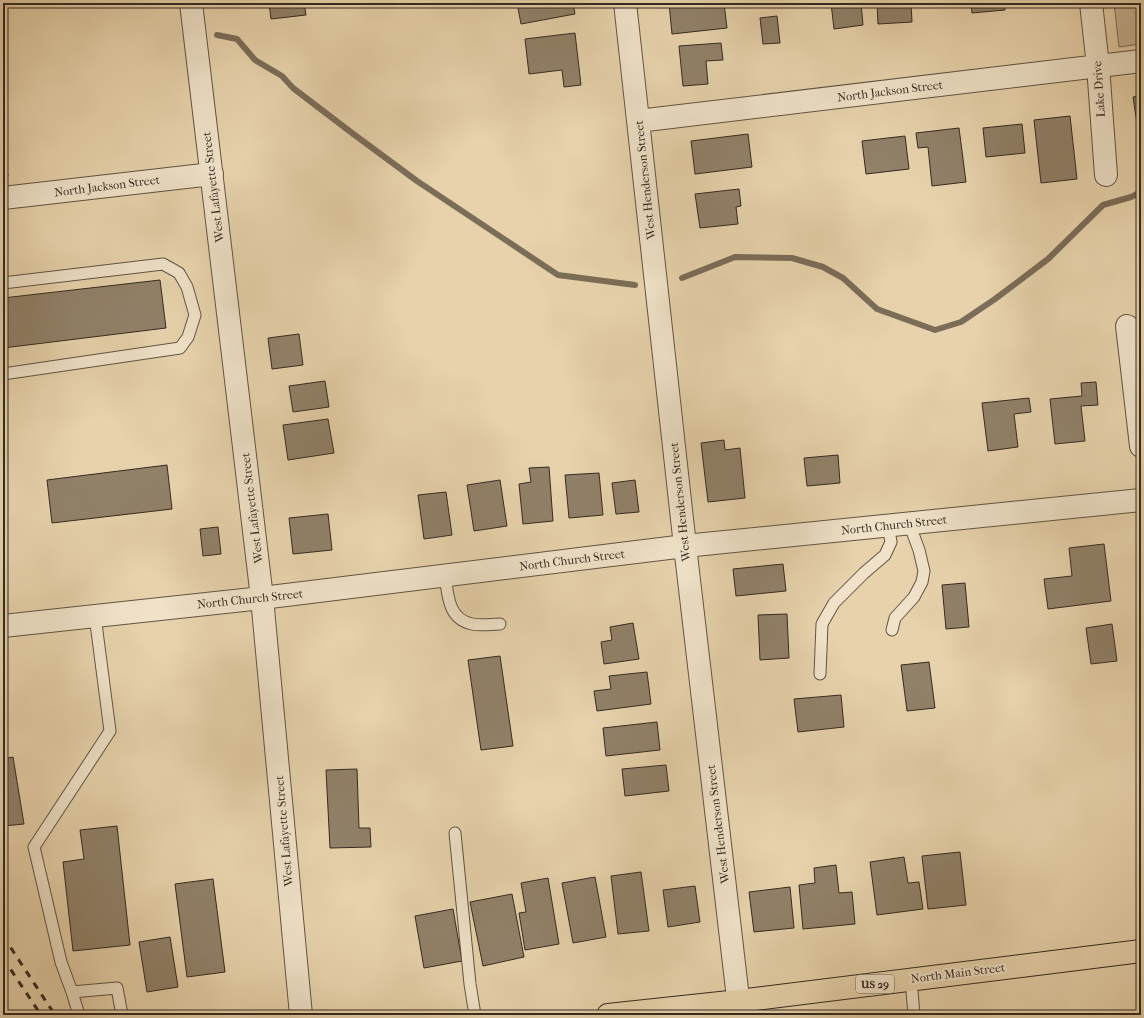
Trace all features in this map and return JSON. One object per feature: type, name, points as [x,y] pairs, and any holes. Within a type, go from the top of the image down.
[{"type":"main road","name":"North Main Street","points":[[608,1015],[739,1008],[911,979],[1141,950]]},
{"type":"street","name":"West Lafayette Street","points":[[191,3],[262,598],[301,1015]]},
{"type":"street","name":"West Henderson Street","points":[[625,3],[685,546],[739,1008]]},
{"type":"street","name":"Lake Drive","points":[[1091,3],[1098,66],[1106,175]]},
{"type":"street","name":"North Jackson Street","points":[[638,121],[1141,61]]},
{"type":"street","name":"North Jackson Street","points":[[3,198],[212,174]]},
{"type":"street","points":[[1127,326],[1141,446]]},
{"type":"street","name":"North Church Street","points":[[3,626],[262,598],[685,546],[1141,500]]},
{"type":"lane","points":[[3,283],[163,264],[180,273],[188,287],[195,315],[188,338],[180,348],[3,374]]},
{"type":"lane","points":[[820,674],[822,624],[834,603],[864,573],[885,555],[899,524],[918,550],[924,571],[922,582],[914,597],[896,618],[892,630]]},
{"type":"lane","points":[[445,576],[452,610],[460,620],[472,624],[500,624]]},
{"type":"lane","points":[[79,1015],[61,962],[34,847],[110,731],[95,616]]},
{"type":"lane","points":[[454,833],[470,984],[475,1015]]},
{"type":"lane","points":[[911,979],[914,1015]]},
{"type":"lane","points":[[72,992],[116,988],[122,1015]]},
{"type":"shaded area","points":[[1114,3],[1141,3],[1141,44],[1119,47]]},
{"type":"building","points":[[269,3],[304,3],[306,15],[271,19]]},
{"type":"building","points":[[517,3],[573,3],[575,14],[521,24]]},
{"type":"building","points":[[669,3],[724,3],[727,28],[672,34]]},
{"type":"building","points":[[831,3],[861,3],[863,25],[834,29]]},
{"type":"building","points":[[877,3],[911,3],[912,22],[878,24]]},
{"type":"building","points":[[971,3],[1004,3],[1005,10],[972,13]]},
{"type":"building","points":[[1021,3],[1052,3],[1052,4],[1021,7]]},
{"type":"building","points":[[777,16],[780,43],[763,44],[760,18]]},
{"type":"building","points":[[575,33],[581,85],[564,87],[562,70],[529,74],[525,39]]},
{"type":"building","points":[[721,43],[723,60],[706,61],[708,84],[683,86],[679,46]]},
{"type":"building","points":[[1141,96],[1141,130],[1138,130],[1133,97]]},
{"type":"building","points":[[1070,116],[1077,179],[1041,183],[1034,120]]},
{"type":"building","points":[[1022,124],[1025,153],[986,157],[983,128]]},
{"type":"building","points":[[959,128],[966,182],[932,186],[928,147],[918,148],[916,133]]},
{"type":"building","points":[[748,134],[752,167],[695,174],[691,141]]},
{"type":"building","points":[[905,136],[909,169],[866,174],[862,141]]},
{"type":"building","points":[[3,148],[8,176],[3,177]]},
{"type":"building","points":[[739,189],[741,206],[736,207],[738,224],[700,228],[695,194]]},
{"type":"building","points":[[160,280],[166,328],[3,348],[3,298]]},
{"type":"building","points":[[299,334],[303,365],[272,369],[268,338]]},
{"type":"building","points":[[325,381],[329,407],[293,412],[289,386]]},
{"type":"building","points":[[1096,382],[1098,405],[1081,406],[1085,441],[1055,444],[1050,399],[1082,396],[1081,383]]},
{"type":"building","points":[[1029,398],[1031,412],[1014,414],[1018,447],[988,451],[982,403]]},
{"type":"building","points":[[328,419],[334,453],[288,460],[283,425]]},
{"type":"building","points":[[724,440],[725,450],[740,448],[745,498],[708,502],[701,443]]},
{"type":"building","points":[[838,455],[840,483],[807,486],[804,458]]},
{"type":"building","points":[[167,465],[172,509],[52,523],[47,480]]},
{"type":"building","points":[[549,467],[553,521],[523,524],[519,484],[531,482],[529,468]]},
{"type":"building","points":[[599,473],[603,515],[569,518],[565,475]]},
{"type":"building","points":[[500,480],[507,526],[474,531],[467,485]]},
{"type":"building","points":[[635,480],[639,512],[616,514],[612,483]]},
{"type":"building","points":[[446,492],[452,535],[424,539],[418,495]]},
{"type":"building","points":[[328,514],[332,550],[293,554],[289,518]]},
{"type":"building","points":[[218,527],[221,554],[203,556],[200,529]]},
{"type":"building","points":[[1104,544],[1111,601],[1048,609],[1044,579],[1072,576],[1069,548]]},
{"type":"building","points":[[783,564],[786,591],[736,596],[733,569]]},
{"type":"building","points":[[965,583],[969,627],[946,629],[942,585]]},
{"type":"building","points":[[787,614],[789,658],[760,660],[758,615]]},
{"type":"building","points":[[633,623],[639,659],[604,664],[601,642],[612,640],[610,627]]},
{"type":"building","points":[[1112,624],[1117,661],[1091,664],[1086,628]]},
{"type":"building","points":[[500,656],[513,746],[481,750],[468,660]]},
{"type":"building","points":[[929,662],[935,708],[907,711],[901,665]]},
{"type":"building","points":[[647,672],[651,704],[597,711],[594,691],[611,689],[609,676]]},
{"type":"building","points":[[841,695],[844,727],[798,732],[794,699]]},
{"type":"building","points":[[657,722],[660,750],[606,756],[603,728]]},
{"type":"building","points":[[13,757],[24,824],[3,826],[3,759]]},
{"type":"building","points":[[666,765],[669,791],[625,796],[622,769]]},
{"type":"building","points":[[357,769],[359,828],[370,828],[371,847],[330,848],[326,770]]},
{"type":"building","points":[[117,826],[130,945],[73,951],[63,862],[84,859],[80,830]]},
{"type":"building","points":[[960,852],[966,905],[928,909],[922,856]]},
{"type":"building","points":[[904,857],[908,883],[919,882],[923,909],[877,915],[870,862]]},
{"type":"building","points":[[836,865],[839,893],[852,892],[855,924],[803,929],[799,885],[815,883],[814,868]]},
{"type":"building","points":[[641,872],[649,931],[618,934],[611,876]]},
{"type":"building","points":[[595,877],[606,937],[573,943],[562,883]]},
{"type":"building","points":[[548,878],[559,944],[525,950],[519,913],[526,912],[521,883]]},
{"type":"building","points":[[213,879],[225,972],[187,977],[175,884]]},
{"type":"building","points":[[695,886],[700,922],[668,927],[663,890]]},
{"type":"building","points":[[790,887],[794,928],[754,932],[749,892]]},
{"type":"building","points":[[512,894],[524,957],[483,966],[470,902]]},
{"type":"building","points":[[453,909],[462,961],[424,968],[415,916]]},
{"type":"building","points":[[170,937],[178,987],[147,992],[139,942]]},
{"type":"waterway","points":[[217,35],[237,39],[255,60],[282,76],[293,88],[417,181],[558,275],[635,285]]},
{"type":"waterway","points":[[682,278],[735,257],[792,258],[823,267],[843,278],[877,309],[935,330],[961,322],[995,299],[1048,259],[1103,205],[1131,197],[1141,192]]},
{"type":"railway","points":[[3,936],[55,1015]]},
{"type":"railway","points":[[3,958],[41,1015]]}]
